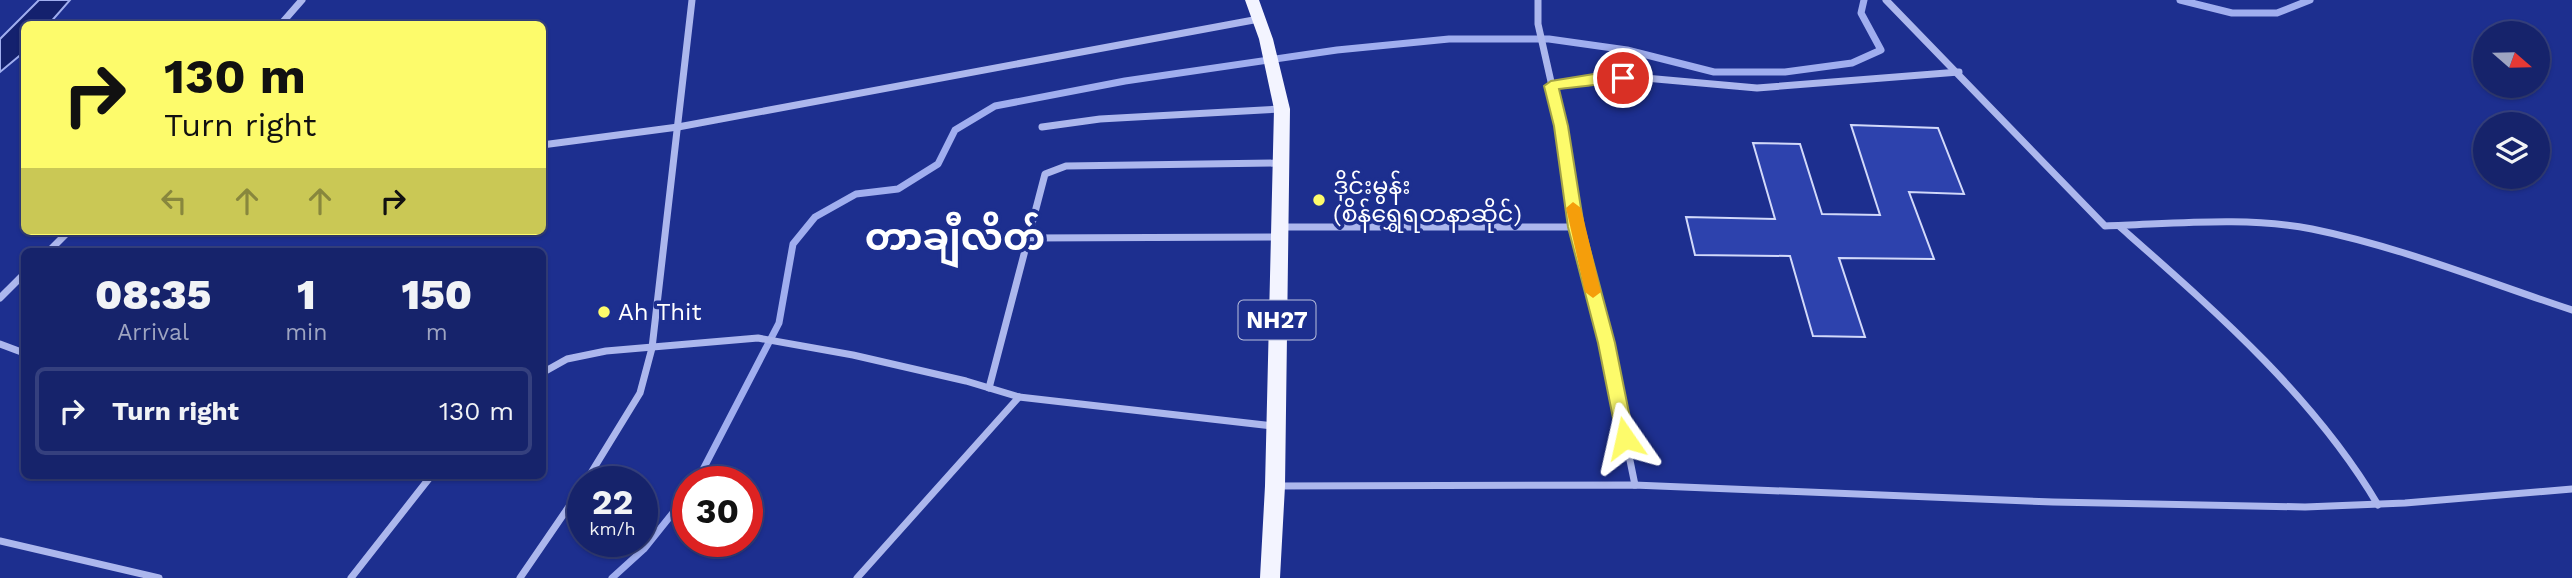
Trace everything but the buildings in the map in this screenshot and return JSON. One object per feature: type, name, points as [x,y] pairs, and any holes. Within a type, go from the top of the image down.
[{"type":"main road","name":"NH27","points":[[1252,0],[1266,39],[1282,109],[1275,486],[1270,578]]},
{"type":"street","points":[[284,21],[302,0]]},
{"type":"street","points":[[596,466],[640,393],[652,348],[692,0]]},
{"type":"street","points":[[1538,0],[1538,24],[1561,126],[1576,227],[1606,343],[1635,485]]},
{"type":"street","points":[[1886,0],[1959,72],[2105,226],[2252,222],[2311,229],[2379,246],[2572,310]]},
{"type":"street","points":[[546,144],[678,127],[1017,66],[1259,18]]},
{"type":"street","points":[[1551,86],[1600,78],[1645,78],[1757,88],[1959,72]]},
{"type":"street","points":[[1042,127],[1100,119],[1282,109]]},
{"type":"street","points":[[989,388],[1045,174],[1066,166],[1279,163]]},
{"type":"street","points":[[2119,225],[2207,305],[2301,400],[2346,452],[2378,505]]},
{"type":"street","points":[[1030,238],[1576,227]]},
{"type":"street","points":[[52,248],[65,235]]},
{"type":"street","points":[[0,298],[21,277]]},
{"type":"street","points":[[546,371],[567,359],[606,351],[758,338],[796,344],[1019,397],[1275,426]]},
{"type":"street","points":[[0,344],[21,352]]},
{"type":"street","points":[[857,578],[1019,397]]},
{"type":"street","points":[[351,578],[429,479]]},
{"type":"street","points":[[1275,486],[1485,482],[1635,485],[2306,508],[2378,505],[2572,489]]},
{"type":"street","points":[[520,578],[567,508]]},
{"type":"street","points":[[0,541],[159,578]]},
{"type":"street","points":[[118,578],[124,570]]},
{"type":"shaded area","points":[[39,0],[70,0],[52,21],[21,21],[21,54],[0,72],[0,39]]},
{"type":"waterway","points":[[705,466],[779,323],[793,244],[815,217],[856,194],[898,189],[938,164],[955,130],[995,106],[1125,81],[1337,50],[1449,39],[1549,39],[1627,50],[1714,72],[1785,72],[1852,63],[1881,50],[1861,13],[1864,0]]},
{"type":"waterway","points":[[2180,0],[2232,13],[2277,13],[2310,0]]},
{"type":"waterway","points":[[612,578],[644,549],[672,514]]},
{"type":"slow traffic","points":[[1573,208],[1593,292]]},
{"type":"place","name":"ဒိုင်းမွန်း (စိန်ရွှေရတနာဆိုင်)","points":[[1319,200]]},
{"type":"place","name":"Ah Thit","points":[[604,312]]},
{"type":"district","name":"တာချီလိတ်","points":[[955,237]]},
{"type":"route","points":[[1623,78],[1600,78],[1551,86],[1561,126],[1576,227],[1606,343],[1625,438]]}]
